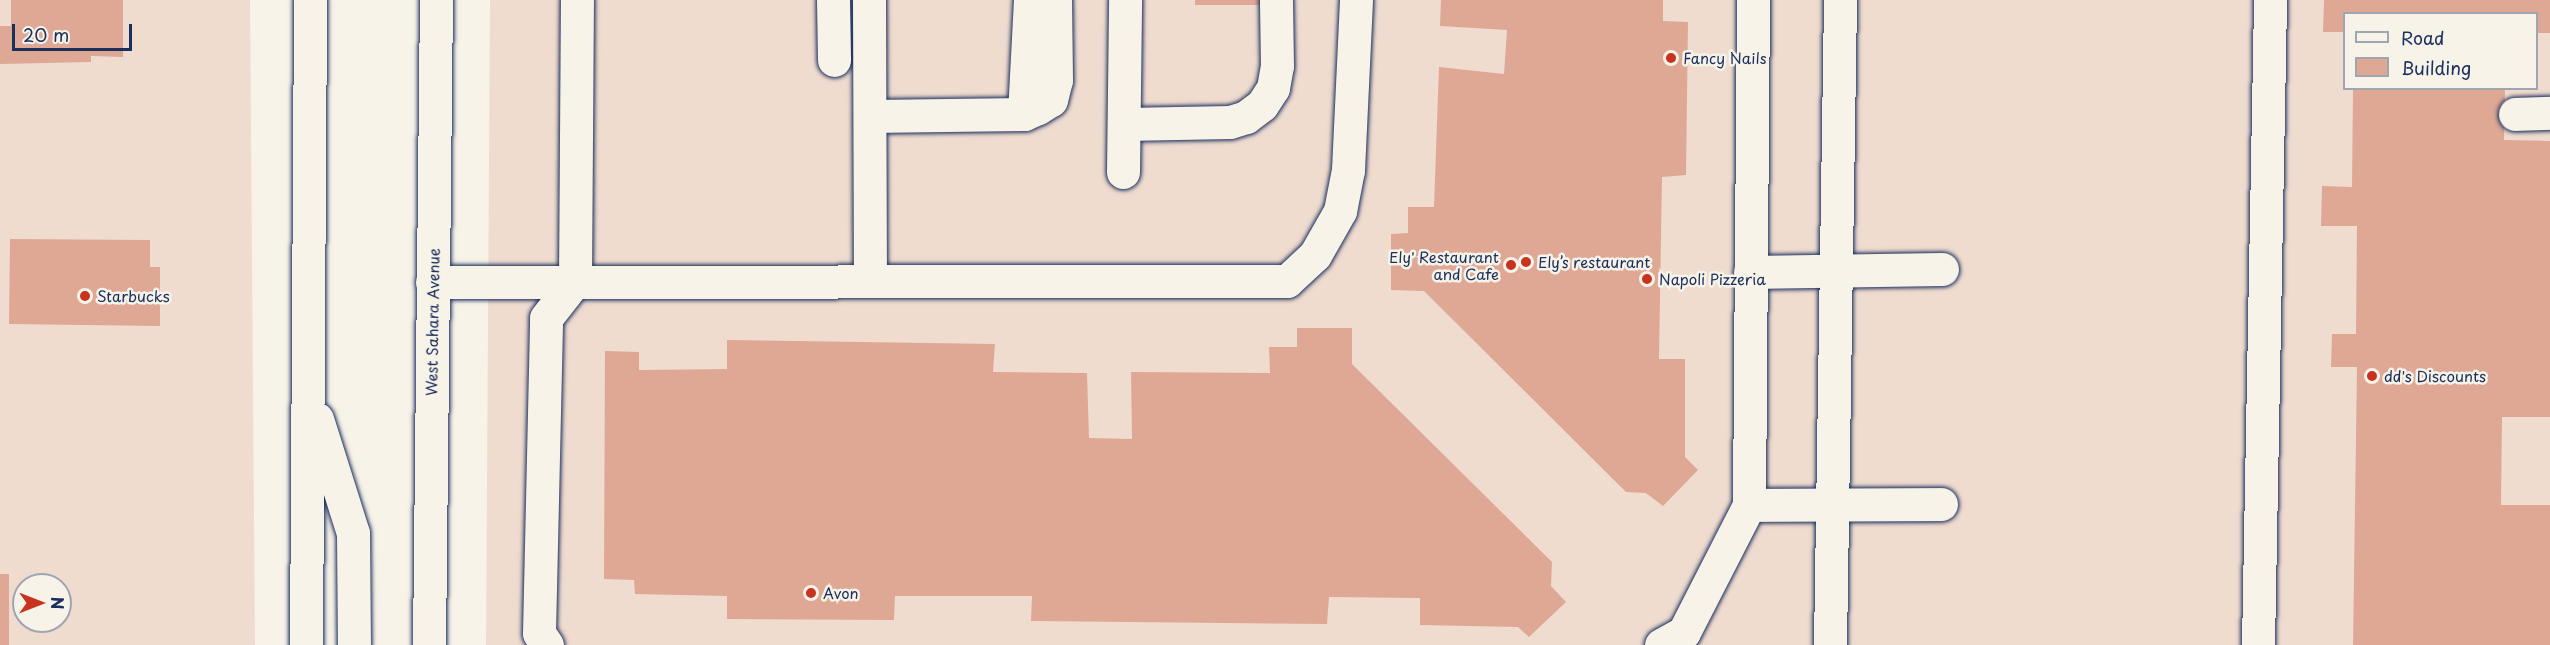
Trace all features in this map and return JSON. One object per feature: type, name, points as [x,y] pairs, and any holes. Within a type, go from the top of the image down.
[{"type":"main road","points":[[306,645],[310,0]]},
{"type":"main road","name":"West Sahara Avenue","points":[[429,645],[436,0]]},
{"type":"main road","points":[[547,645],[539,633],[546,318],[574,280],[577,0]]},
{"type":"main road","points":[[833,0],[834,60]]},
{"type":"main road","points":[[869,0],[870,280]]},
{"type":"main road","points":[[1024,114],[1030,0]]},
{"type":"main road","points":[[870,116],[1024,114],[1051,100],[1054,90],[1055,0]]},
{"type":"main road","points":[[1123,172],[1125,0]]},
{"type":"main road","points":[[1124,124],[1230,122],[1246,117],[1262,105],[1273,88],[1277,66],[1276,0]]},
{"type":"main road","points":[[432,282],[1287,280],[1315,255],[1340,211],[1348,170],[1356,0]]},
{"type":"main road","points":[[1661,645],[1684,632],[1749,505],[1753,0]]},
{"type":"main road","points":[[1830,645],[1840,0]]},
{"type":"main road","points":[[2258,645],[2270,0]]},
{"type":"main road","points":[[2515,114],[2550,113]]},
{"type":"main road","points":[[1750,272],[1942,269]]},
{"type":"main road","points":[[309,391],[354,533],[354,645]]},
{"type":"main road","points":[[1749,505],[1941,504]]},
{"type":"shaded area","points":[[0,0],[250,0],[255,645],[0,645]]},
{"type":"shaded area","points":[[490,0],[2550,0],[2550,645],[486,645]]},
{"type":"building","points":[[11,0],[123,0],[123,57],[91,56],[91,62],[0,64],[0,26],[11,26]]},
{"type":"building","points":[[1195,0],[1262,0],[1262,5],[1195,5]]},
{"type":"building","name":"Ely’s restaurant","points":[[1441,0],[1663,0],[1663,21],[1688,22],[1686,175],[1662,177],[1659,359],[1685,359],[1685,457],[1698,470],[1663,506],[1646,493],[1626,492],[1424,291],[1391,290],[1391,234],[1408,233],[1408,207],[1434,207],[1439,67],[1504,74],[1507,30],[1440,26]]},
{"type":"building","points":[[2324,0],[2550,0],[2550,33],[2538,33],[2538,12],[2343,12],[2343,32],[2323,32]]},
{"type":"building","points":[[2353,90],[2505,90],[2504,140],[2550,141],[2550,417],[2502,417],[2501,505],[2550,505],[2550,645],[2353,645],[2357,367],[2331,367],[2332,334],[2356,334],[2357,226],[2321,226],[2322,186],[2352,187]]},
{"type":"building","name":"Starbucks","points":[[10,239],[150,240],[150,267],[160,267],[160,326],[9,324]]},
{"type":"building","points":[[1297,328],[1352,328],[1352,364],[1552,562],[1551,586],[1566,602],[1529,637],[1518,627],[1420,625],[1420,598],[1329,597],[1327,624],[1031,621],[1032,596],[895,596],[894,620],[727,619],[727,596],[635,594],[634,580],[604,579],[605,351],[639,352],[639,370],[727,369],[727,340],[995,344],[993,372],[1087,373],[1089,438],[1132,439],[1131,372],[1270,373],[1269,347],[1297,347]]},
{"type":"building","points":[[0,574],[9,574],[9,645],[0,645]]},
{"type":"place","name":"Fancy Nails","points":[[1671,58]]},
{"type":"place","name":"Ely’s restaurant","points":[[1526,262]]},
{"type":"place","name":"Ely' Restaurant and Cafe","points":[[1511,265]]},
{"type":"place","name":"Napoli Pizzeria","points":[[1647,279]]},
{"type":"place","name":"Starbucks","points":[[85,296]]},
{"type":"place","name":"dd's Discounts","points":[[2372,376]]},
{"type":"place","name":"Avon","points":[[811,593]]}]
